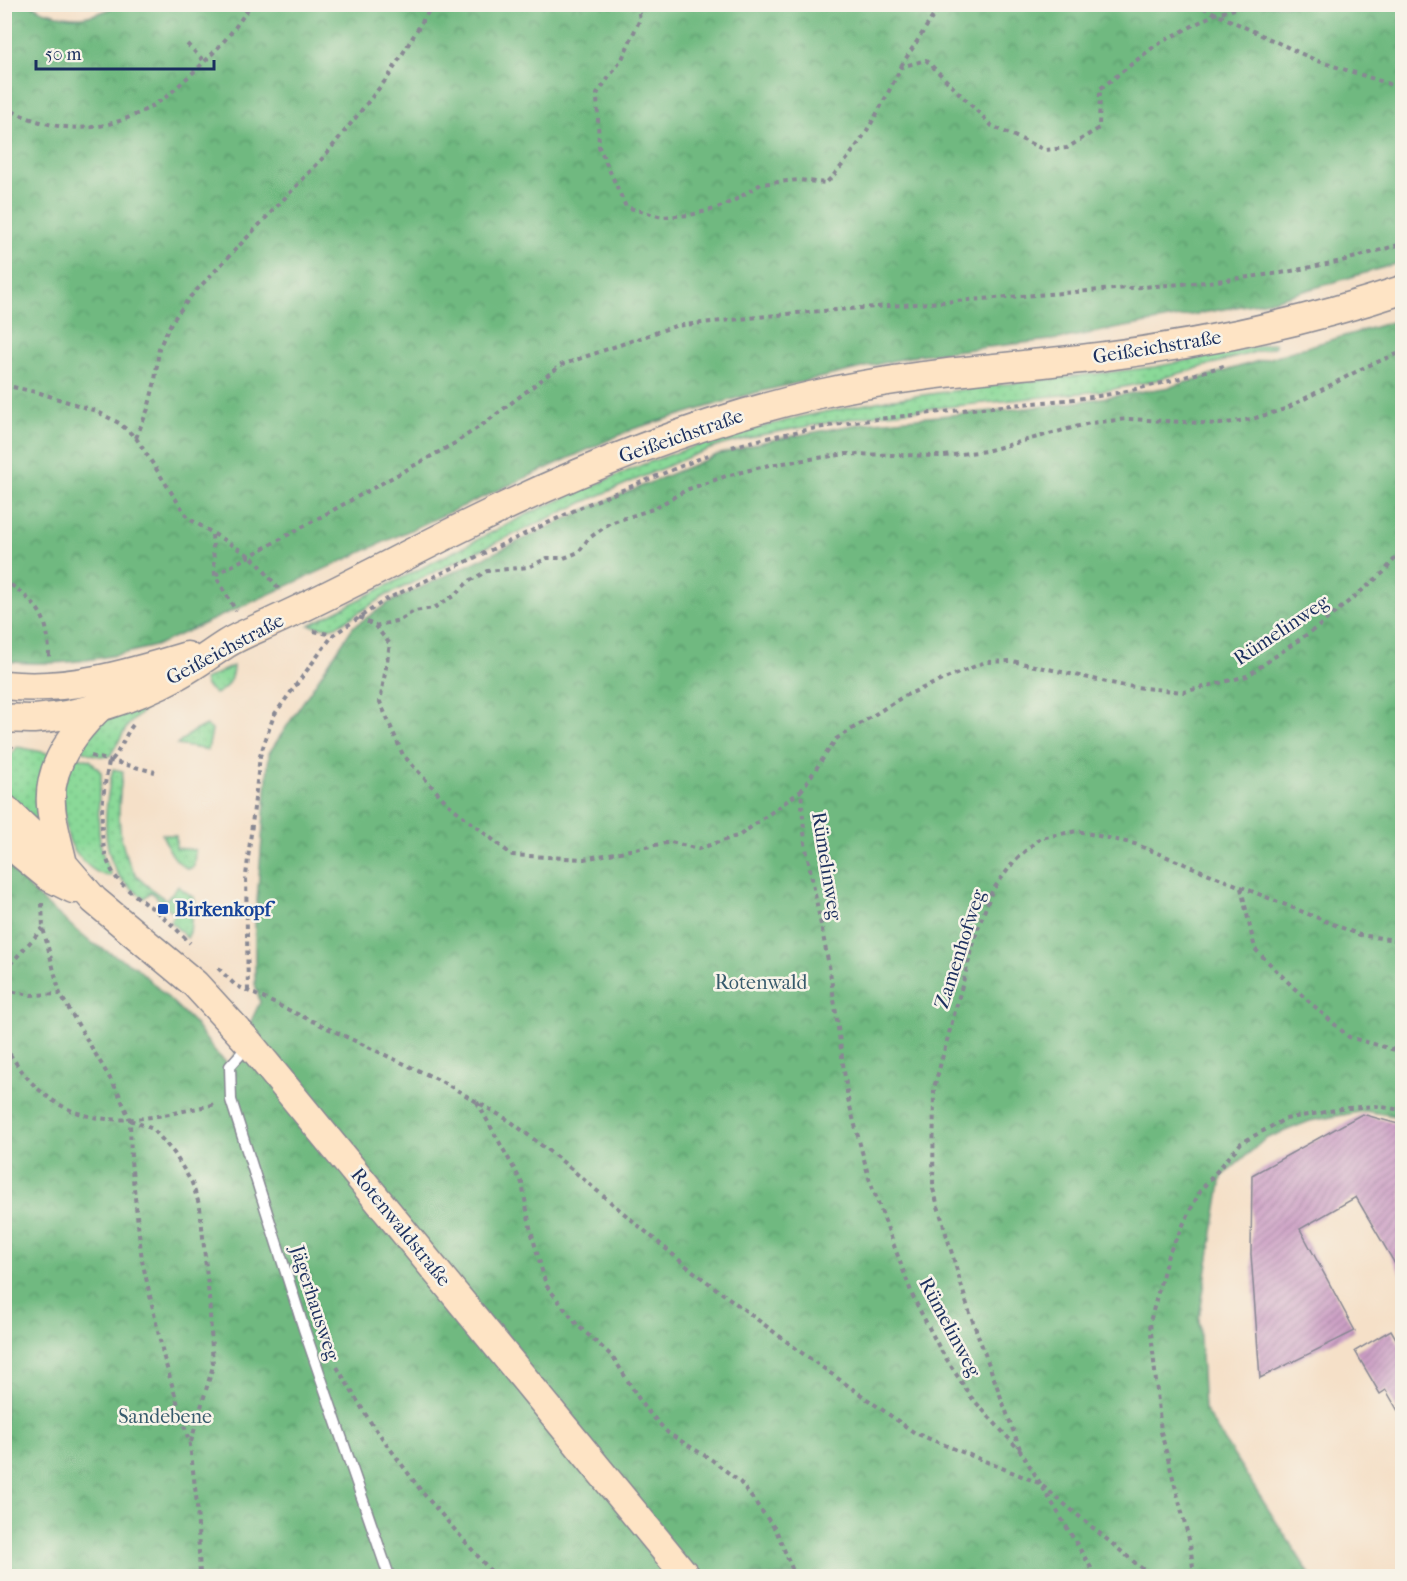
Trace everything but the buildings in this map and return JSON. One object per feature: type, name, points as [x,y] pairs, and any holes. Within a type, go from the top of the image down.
[{"type":"main road","name":"Geißeichstraße","points":[[4,718],[52,717],[102,705],[153,688],[226,644],[343,589],[494,512],[586,470],[696,428],[819,394],[903,378],[996,366],[1097,357],[1205,341],[1315,317],[1402,290]]},
{"type":"main road","points":[[4,685],[42,687],[77,685],[126,674],[226,644]]},
{"type":"main road","points":[[63,864],[51,806],[52,786],[58,765],[69,742],[86,720],[102,705]]},
{"type":"main road","name":"Rotenwaldstraße","points":[[4,808],[63,864],[94,900],[195,984],[250,1044],[686,1576]]},
{"type":"main road","name":"Rotenwaldstraße","points":[[4,840],[49,877],[94,900]]},
{"type":"lane","name":"Jägerhausweg","points":[[250,1044],[230,1066],[231,1100],[312,1352],[389,1576]]},
{"type":"path","points":[[4,107],[39,123],[76,129],[122,122],[162,101],[205,62],[251,4]]},
{"type":"path","points":[[136,438],[148,408],[155,381],[159,348],[171,323],[190,297],[323,158],[389,76],[433,4]]},
{"type":"path","points":[[637,4],[640,19],[622,59],[597,94],[598,147],[626,207],[662,217],[690,215],[715,209],[761,184],[798,180],[826,183],[845,164],[884,101],[901,67],[941,4]]},
{"type":"path","points":[[1194,4],[1315,60],[1402,88]]},
{"type":"path","points":[[901,67],[926,60],[992,126],[1045,150],[1067,148],[1099,128],[1100,89],[1156,45],[1215,14],[1255,4]]},
{"type":"path","points":[[188,44],[205,62]]},
{"type":"path","points":[[215,575],[455,443],[561,365],[675,326],[796,313],[1208,282],[1281,273],[1342,261],[1402,244]]},
{"type":"path","points":[[375,626],[400,620],[414,610],[434,608],[454,595],[468,582],[487,571],[529,567],[547,558],[564,558],[579,552],[588,539],[610,523],[653,509],[686,490],[769,465],[846,454],[944,456],[986,451],[1090,423],[1128,419],[1220,424],[1252,419],[1285,409],[1365,367],[1402,352]]},
{"type":"path","points":[[727,448],[765,438],[863,420],[1110,394],[1169,381],[1236,362]]},
{"type":"path","points":[[4,385],[40,393],[96,411],[119,423],[136,438],[188,518],[250,556],[273,581]]},
{"type":"path","points":[[248,991],[246,876],[260,756],[274,715],[333,635],[387,599],[588,504],[717,451]]},
{"type":"path","points":[[212,534],[215,575],[238,616]]},
{"type":"path","name":"Rümelinweg","points":[[1096,1576],[1022,1453],[971,1397],[940,1349],[913,1297],[869,1178],[848,1099],[830,971],[806,843],[801,790],[836,739],[904,696],[985,662],[1012,661],[1125,686],[1184,692],[1247,676],[1319,626],[1383,573],[1402,550]]},
{"type":"path","points":[[4,579],[35,606],[45,622],[50,664]]},
{"type":"path","points":[[359,617],[375,626],[390,644],[380,702],[403,755],[448,804],[512,855],[584,859],[671,842],[698,849],[740,835],[801,790]]},
{"type":"path","points":[[313,631],[333,635]]},
{"type":"path","points":[[109,762],[115,759],[125,736],[138,719]]},
{"type":"path","points":[[83,753],[109,762],[154,772]]},
{"type":"path","points":[[109,762],[103,792],[102,820],[105,850],[114,874],[121,883],[164,917],[194,948]]},
{"type":"path","name":"Zamenhofweg","points":[[1022,1453],[968,1308],[933,1189],[934,1088],[977,931],[992,891],[1015,860],[1040,838],[1077,831],[1135,844],[1360,935],[1402,941]]},
{"type":"path","points":[[1241,887],[1255,949],[1295,989],[1349,1037],[1402,1052]]},
{"type":"path","points":[[42,896],[43,928],[60,994],[118,1092],[130,1120],[131,1161],[142,1260],[164,1358],[190,1445],[197,1504],[200,1576]]},
{"type":"path","points":[[4,972],[43,928]]},
{"type":"path","points":[[215,965],[235,985],[441,1081],[510,1121],[563,1162],[690,1269],[915,1434],[1040,1484],[1151,1576]]},
{"type":"path","points":[[4,990],[31,996],[60,994]]},
{"type":"path","points":[[4,1047],[32,1083],[58,1105],[86,1117],[114,1120],[147,1119],[231,1100]]},
{"type":"path","points":[[476,1102],[522,1183],[530,1227],[546,1285],[578,1326],[613,1357],[644,1407],[668,1432],[741,1482],[776,1530],[795,1576]]},
{"type":"path","points":[[1194,1576],[1190,1543],[1161,1432],[1150,1322],[1168,1255],[1200,1191],[1241,1143],[1285,1119],[1375,1106],[1402,1110]]},
{"type":"path","points":[[130,1120],[153,1130],[174,1153],[192,1183],[200,1207],[213,1365],[190,1445]]},
{"type":"path","points":[[332,1359],[369,1420],[415,1483],[495,1576]]},
{"type":"green space","points":[[118,4],[1402,5],[1402,262],[1274,300],[1059,339],[918,355],[754,393],[633,429],[155,646],[80,661],[23,663],[5,661],[5,5],[34,5],[45,12],[77,17],[93,15]]},
{"type":"green space","name":"Rotenwald","points":[[1402,319],[1402,1117],[1365,1111],[1310,1121],[1265,1139],[1222,1177],[1199,1319],[1204,1409],[1311,1576],[5,1576],[4,861],[38,897],[90,942],[136,967],[194,1023],[215,1052],[230,1066],[260,1002],[255,984],[255,926],[269,753],[353,627],[390,602],[589,508],[717,455],[767,441],[864,423],[1057,405],[1170,387]]},
{"type":"green space","points":[[1275,343],[1273,347],[1152,381],[1109,390],[877,414],[765,434],[718,446],[586,501],[480,550],[385,596],[339,625],[328,628],[309,625],[534,511],[644,464],[713,440],[800,417],[887,400],[1155,367]]},
{"type":"green space","points":[[233,666],[232,675],[223,689],[215,694],[206,686],[204,680]]},
{"type":"green space","points":[[152,703],[128,725],[110,756],[94,755],[79,747],[114,711]]},
{"type":"green space","points":[[206,725],[212,730],[208,750],[177,745],[192,732]]},
{"type":"green space","points":[[17,747],[53,754],[45,829],[5,794],[5,764]]},
{"type":"green space","points":[[70,755],[90,760],[101,772],[99,836],[110,876],[97,872],[85,863],[69,840],[62,778]]},
{"type":"green space","points":[[113,769],[123,771],[119,811],[121,839],[130,864],[147,886],[166,900],[178,886],[194,898],[190,932],[187,938],[170,921],[175,914],[151,892],[144,898],[131,888],[119,876],[113,864],[106,837],[106,809]]},
{"type":"green space","points":[[162,834],[176,836],[176,848],[195,850],[194,866],[189,869],[175,859]]},
{"type":"place","name":"Birkenkopf","points":[[163,909]]},
{"type":"park label","name":"Sandebene","points":[[165,1416]]}]
